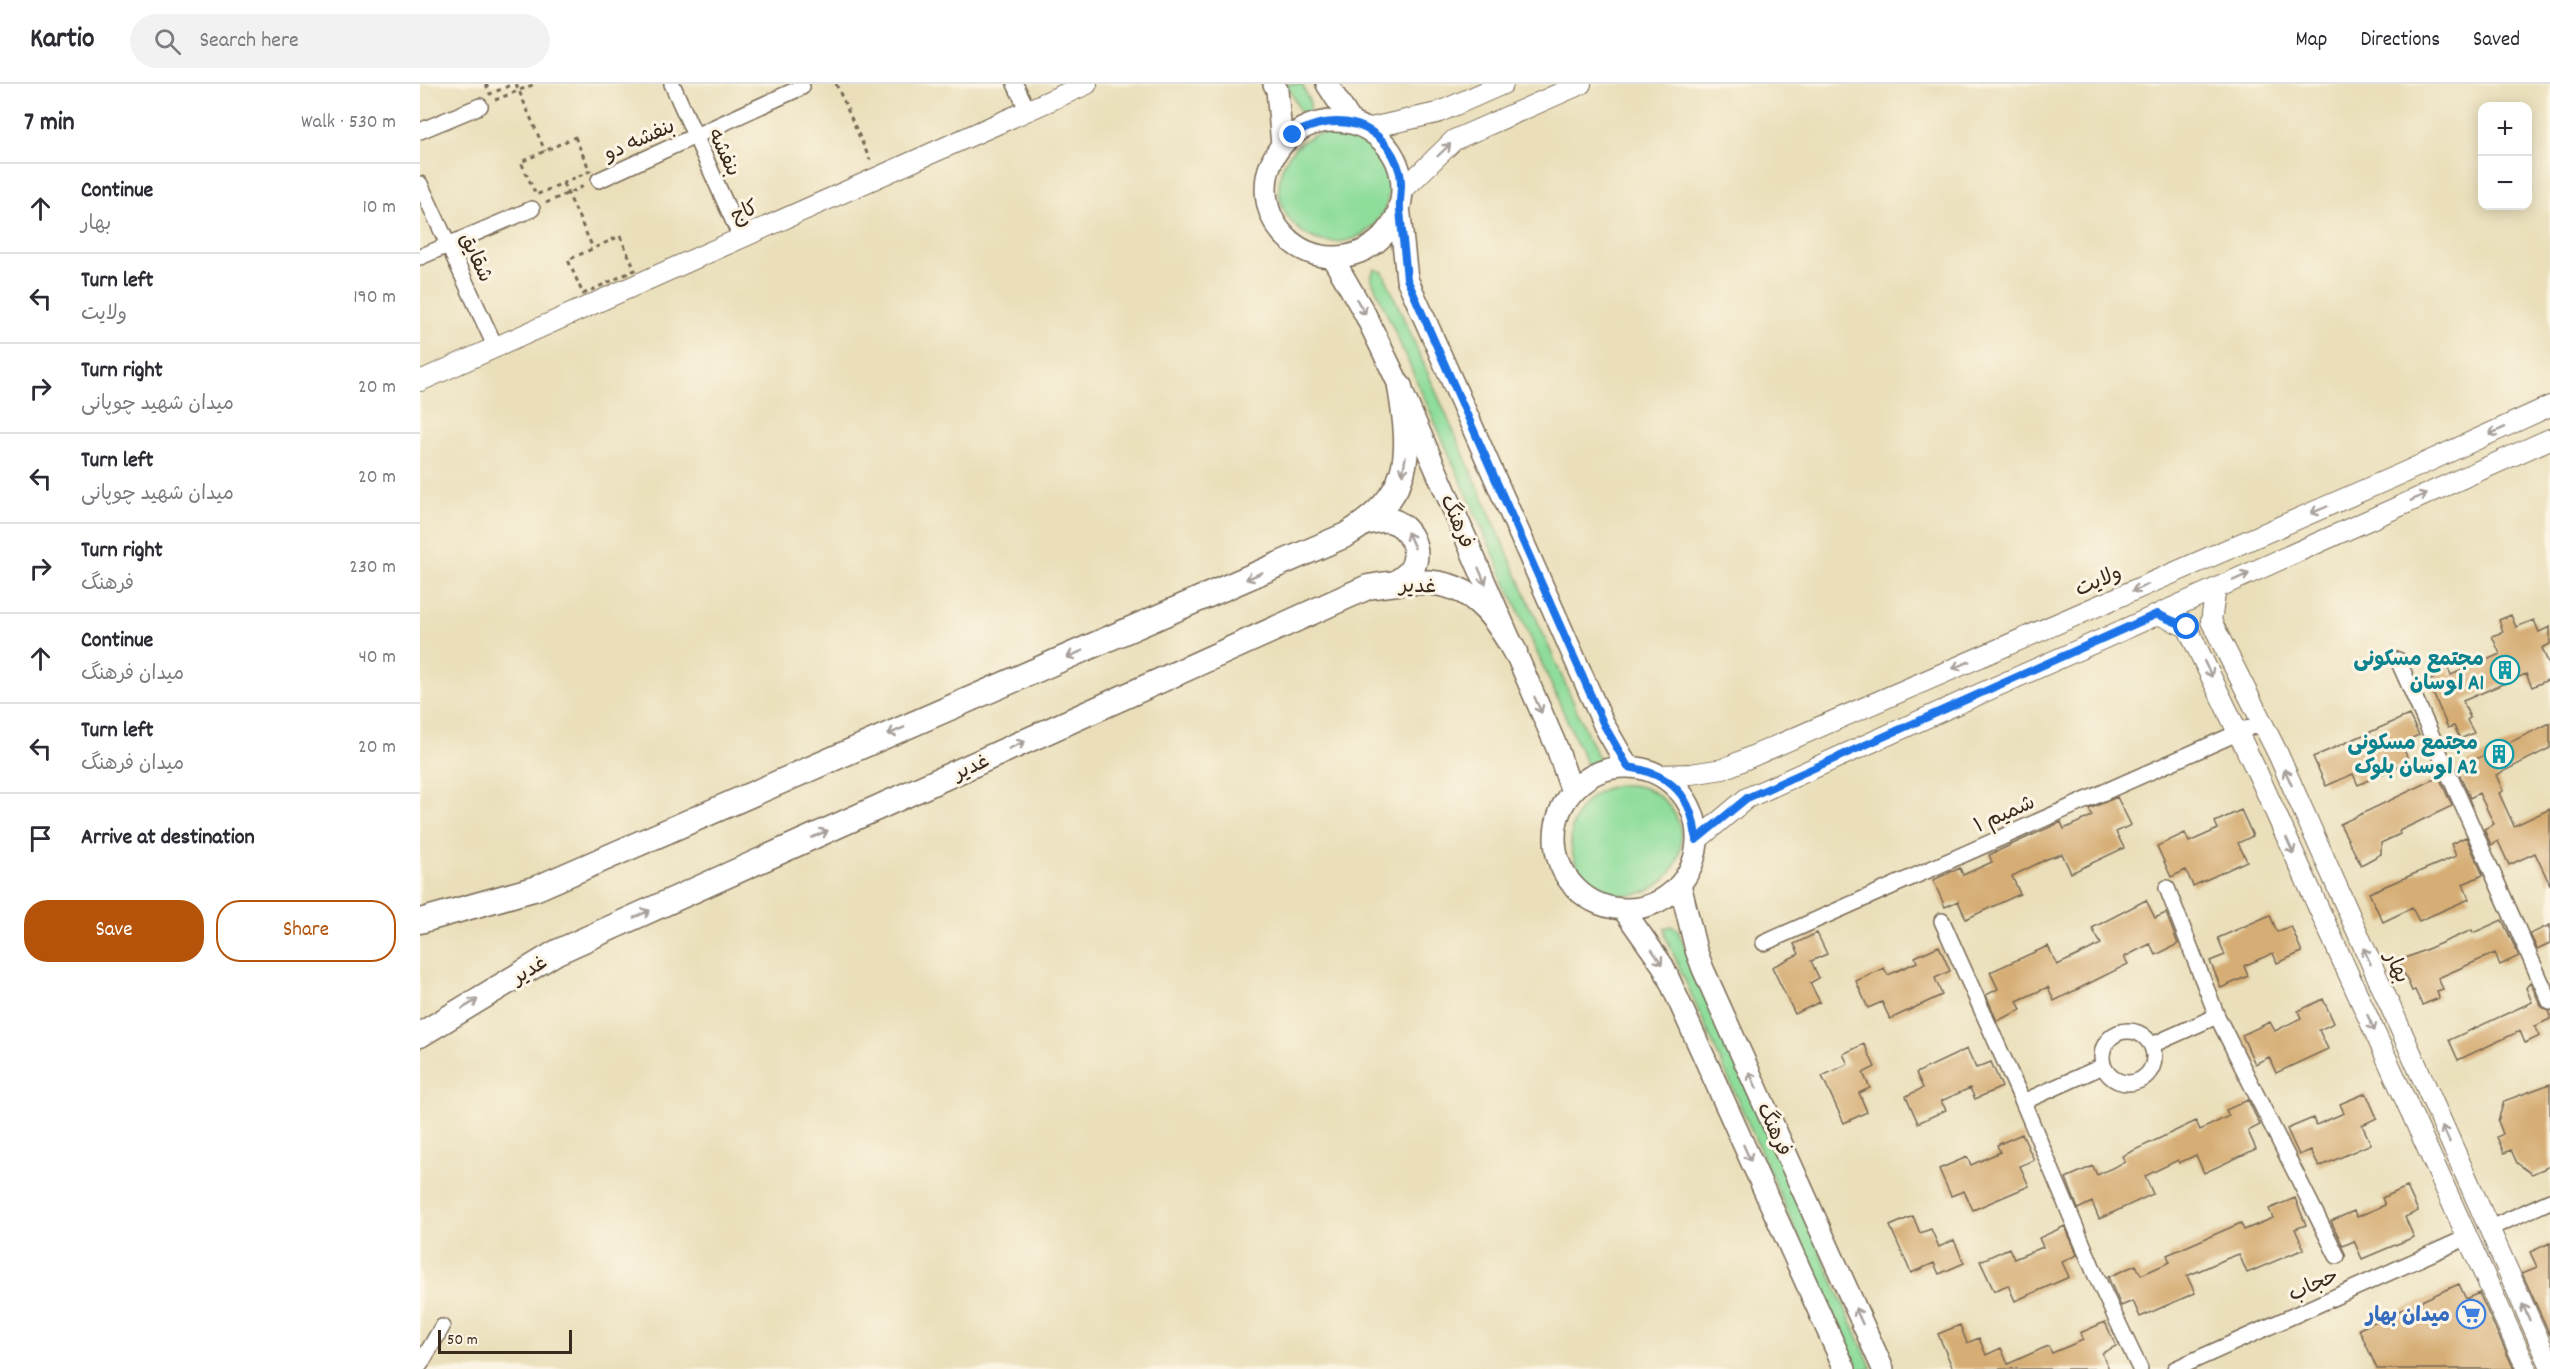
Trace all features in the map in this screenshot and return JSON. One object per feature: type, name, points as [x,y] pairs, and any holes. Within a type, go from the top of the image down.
[{"type":"main road","points":[[1275,84],[1282,145]]},
{"type":"main road","points":[[1327,84],[1359,126],[1388,148],[1396,161],[1407,279],[1604,725],[1628,767]]},
{"type":"main road","points":[[1359,126],[1321,122],[1306,127],[1282,145],[1274,158],[1266,187],[1272,217],[1279,230],[1302,249],[1332,257],[1347,255],[1374,243],[1386,233],[1401,199]]},
{"type":"main road","name":"فرهنگ","points":[[1332,257],[1365,314],[1400,387],[1557,748],[1572,792]]},
{"type":"main road","points":[[420,921],[537,888],[1346,536],[1369,522],[1389,502],[1403,474],[1407,440],[1400,387]]},
{"type":"main road","points":[[1369,522],[1388,520],[1397,523],[1412,537],[1415,547],[1411,571],[1396,583]]},
{"type":"main road","name":"غدیر","points":[[420,1035],[557,952],[1368,587],[1396,583],[1438,584],[1460,590],[1488,610],[1515,652]]},
{"type":"main road","points":[[1628,767],[1658,775],[1683,795],[1693,817],[1696,840],[1689,871],[1668,895],[1654,903],[1639,908],[1608,907],[1580,892],[1561,867],[1554,836],[1560,813],[1572,792],[1597,773],[1628,767]]},
{"type":"main road","name":"فرهنگ","points":[[1680,884],[1703,969],[1882,1369]]},
{"type":"main road","name":"فرهنگ","points":[[1623,909],[1663,966],[1845,1369]]},
{"type":"street","name":"بنفشه","points":[[672,84],[741,238]]},
{"type":"street","points":[[1015,84],[1028,111]]},
{"type":"street","name":"کاج","points":[[420,381],[1087,84]]},
{"type":"street","points":[[1359,126],[1437,113],[1503,84]]},
{"type":"street","points":[[1401,199],[1454,140],[1581,84]]},
{"type":"street","name":"بنفشه دو","points":[[599,180],[802,87]]},
{"type":"street","points":[[420,131],[480,106]]},
{"type":"street","name":"شقایق","points":[[420,184],[496,348]]},
{"type":"street","points":[[420,257],[532,209]]},
{"type":"street","name":"ولایت","points":[[1658,775],[1691,774],[1723,769],[2403,473],[2550,406]]},
{"type":"street","points":[[1696,840],[1747,798],[2550,439]]},
{"type":"street","name":"بهار","points":[[2216,588],[2211,621],[2262,722],[2550,1365]]},
{"type":"street","points":[[2157,614],[2187,627],[2238,733],[2527,1369]]},
{"type":"street","points":[[2398,660],[2550,1002]]},
{"type":"street","name":"شمیم ۱","points":[[1764,943],[2262,722]]},
{"type":"street","points":[[2167,888],[2217,1016],[2337,1256]]},
{"type":"street","points":[[1941,921],[2023,1102],[2096,1276],[2140,1369]]},
{"type":"street","points":[[2152,1045],[2217,1016]]},
{"type":"street","points":[[2131,1030],[2143,1035],[2152,1045],[2154,1064],[2142,1079],[2124,1083],[2115,1080],[2103,1066],[2102,1052],[2107,1040],[2118,1032],[2131,1030]]},
{"type":"street","points":[[2023,1102],[2103,1066]]},
{"type":"street","points":[[2488,1229],[2550,1201]]},
{"type":"street","name":"حجاب","points":[[2175,1369],[2468,1237]]},
{"type":"street","points":[[420,1365],[442,1327]]},
{"type":"path","points":[[486,84],[490,94],[514,84],[545,151]]},
{"type":"path","points":[[480,106],[535,84]]},
{"type":"path","points":[[836,84],[879,178]]},
{"type":"path","points":[[575,137],[590,171],[536,195],[521,162],[545,151],[575,137]]},
{"type":"path","points":[[532,209],[599,180]]},
{"type":"path","points":[[563,183],[592,249]]},
{"type":"path","points":[[620,236],[635,270],[584,294],[568,260],[592,249],[620,236]]},
{"type":"green space","points":[[1287,84],[1302,84],[1310,103],[1310,110],[1304,113],[1300,111]]},
{"type":"green space","points":[[1334,132],[1355,137],[1373,148],[1384,166],[1389,187],[1384,208],[1373,226],[1355,237],[1334,242],[1313,237],[1295,226],[1284,208],[1279,187],[1284,166],[1295,148],[1313,137]]},
{"type":"green space","points":[[1374,269],[1383,272],[1598,758],[1594,766],[1586,763],[1371,278]]},
{"type":"green space","points":[[1626,785],[1647,790],[1665,801],[1676,819],[1681,840],[1676,861],[1665,879],[1647,890],[1626,895],[1605,890],[1587,879],[1576,861],[1571,840],[1576,819],[1587,801],[1605,790]]},
{"type":"green space","points":[[1671,926],[1677,929],[1872,1369],[1857,1369],[1665,935],[1665,928]]},
{"type":"building","name":"مجتمع مسکونی اوسان A1","points":[[2511,615],[2516,627],[2534,620],[2539,632],[2550,627],[2550,644],[2542,648],[2550,667],[2550,679],[2532,687],[2526,674],[2463,701],[2470,718],[2467,720],[2474,733],[2460,739],[2454,726],[2448,728],[2428,681],[2435,678],[2430,666],[2444,659],[2451,675],[2500,654],[2492,636],[2503,632],[2499,620]]},
{"type":"building","points":[[2409,715],[2419,735],[2401,743],[2409,761],[2358,785],[2353,774],[2326,786],[2313,757]]},
{"type":"building","points":[[2550,723],[2550,748],[2496,775],[2503,791],[2499,793],[2514,826],[2550,809],[2550,885],[2535,853],[2509,865],[2498,841],[2491,845],[2484,829],[2494,824],[2479,793],[2470,798],[2457,768]]},
{"type":"building","points":[[2439,777],[2452,806],[2399,831],[2400,834],[2381,843],[2381,854],[2361,865],[2340,824]]},
{"type":"building","points":[[2117,797],[2131,825],[2116,832],[2124,848],[2071,873],[2062,854],[2047,859],[2012,876],[2020,894],[1966,919],[1958,901],[1945,907],[1933,880],[1960,868],[1963,875],[1992,862],[1989,855],[2061,822],[2064,829],[2092,816],[2089,809]]},
{"type":"building","points":[[2241,810],[2253,836],[2238,843],[2247,861],[2193,886],[2186,870],[2171,877],[2157,846],[2185,833],[2189,842],[2218,829],[2215,822]]},
{"type":"building","points":[[2466,837],[2483,875],[2463,884],[2469,899],[2419,921],[2412,908],[2383,922],[2369,893],[2456,856],[2451,844]]},
{"type":"building","points":[[2146,900],[2155,918],[2166,913],[2178,944],[2156,955],[2150,944],[2124,957],[2128,964],[2054,1001],[2048,987],[2017,1001],[2021,1010],[1997,1021],[1986,995],[1998,989],[1990,972],[2048,946],[2057,965],[2070,959],[2101,944],[2092,928]]},
{"type":"building","points":[[2270,915],[2277,932],[2291,926],[2302,952],[2277,963],[2273,953],[2244,966],[2248,976],[2221,988],[2210,961],[2225,955],[2218,938]]},
{"type":"building","points":[[2502,920],[2519,956],[2500,965],[2495,953],[2438,978],[2443,989],[2437,991],[2439,998],[2422,1005],[2415,990],[2412,991],[2399,961],[2472,930],[2473,933]]},
{"type":"building","points":[[2550,925],[2550,943],[2537,949],[2530,934]]},
{"type":"building","points":[[1817,933],[1827,954],[1811,961],[1819,978],[1810,983],[1820,1002],[1795,1014],[1772,967],[1799,954],[1794,944]]},
{"type":"building","points":[[1939,946],[1950,971],[1935,978],[1942,995],[1890,1019],[1882,1002],[1868,1008],[1856,981],[1884,968],[1888,975],[1917,962],[1915,957]]},
{"type":"building","points":[[2530,982],[2541,1006],[2550,1012],[2550,1019],[2535,1026],[2540,1036],[2525,1043],[2520,1031],[2458,1060],[2449,1040],[2532,1002],[2526,988]]},
{"type":"building","points":[[2323,999],[2334,1023],[2319,1030],[2328,1049],[2276,1073],[2269,1057],[2255,1064],[2242,1035],[2270,1022],[2275,1031],[2301,1018],[2298,1011]]},
{"type":"building","points":[[1864,1044],[1875,1067],[1863,1073],[1870,1088],[1859,1093],[1867,1112],[1844,1123],[1822,1076],[1848,1064],[1843,1054]]},
{"type":"building","points":[[1967,1049],[1976,1068],[1991,1062],[2002,1087],[1975,1099],[1970,1088],[1941,1101],[1946,1110],[1918,1123],[1906,1096],[1923,1088],[1916,1073]]},
{"type":"building","points":[[2550,1084],[2550,1166],[2532,1174],[2517,1163],[2511,1150],[2504,1153],[2497,1137],[2503,1134],[2498,1121],[2504,1101]]},
{"type":"building","points":[[2366,1093],[2377,1118],[2362,1125],[2371,1144],[2319,1167],[2311,1150],[2299,1155],[2287,1129],[2313,1118],[2316,1125],[2344,1113],[2340,1104]]},
{"type":"building","points":[[2248,1100],[2260,1125],[2248,1131],[2256,1149],[2204,1173],[2196,1155],[2179,1163],[2178,1160],[2145,1176],[2153,1194],[2099,1219],[2092,1202],[2078,1209],[2066,1178],[2093,1166],[2097,1175],[2125,1162],[2122,1156],[2196,1121],[2200,1130],[2229,1116],[2226,1110]]},
{"type":"building","points":[[2022,1134],[2034,1160],[2020,1166],[2029,1186],[1973,1210],[1964,1191],[1951,1196],[1939,1169],[1967,1157],[1971,1165],[2000,1152],[1997,1145]]},
{"type":"building","points":[[2407,1187],[2418,1211],[2405,1217],[2414,1237],[2362,1259],[2354,1241],[2343,1246],[2331,1221],[2354,1211],[2357,1217],[2385,1205],[2382,1198]]},
{"type":"building","points":[[2295,1198],[2306,1225],[2295,1229],[2304,1249],[2247,1273],[2239,1254],[2226,1259],[2187,1276],[2195,1293],[2140,1317],[2133,1301],[2121,1306],[2108,1277],[2136,1265],[2141,1275],[2170,1262],[2167,1255],[2241,1223],[2244,1230],[2273,1218],[2269,1209]]},
{"type":"building","points":[[1913,1216],[1920,1233],[1931,1229],[1939,1247],[1954,1240],[1964,1263],[1939,1274],[1934,1263],[1911,1273],[1890,1226]]},
{"type":"building","points":[[2065,1226],[2077,1255],[2062,1262],[2069,1277],[2015,1301],[2008,1285],[1994,1291],[1980,1261],[2009,1248],[2014,1259],[2043,1247],[2039,1238]]},
{"type":"building","points":[[2550,1243],[2550,1335],[2522,1273],[2537,1267],[2530,1252]]},
{"type":"building","name":"میدان بهار","points":[[2459,1284],[2466,1299],[2479,1293],[2514,1369],[2377,1369],[2359,1329]]},
{"type":"building","points":[[2105,1322],[2116,1346],[2102,1353],[2109,1369],[1953,1369],[1938,1334],[1960,1325],[1967,1343],[1979,1338],[1986,1355],[2001,1348],[2008,1364],[2048,1346],[2052,1353],[2083,1340],[2080,1333]]},
{"type":"place","name":"مجتمع مسکونی اوسان A1","points":[[2505,670]]},
{"type":"place","name":"مجتمع مسکونی اوسان بلوک A2","points":[[2499,754]]},
{"type":"place","name":"میدان بهار","points":[[2471,1314]]},
{"type":"route","points":[[1293,135],[1321,122],[1352,123],[1378,137],[1396,161],[1402,191],[1400,206],[1407,279],[1604,725],[1628,767],[1658,775],[1683,795],[1695,824],[1696,840],[1747,798],[2157,614],[2187,627]]}]
